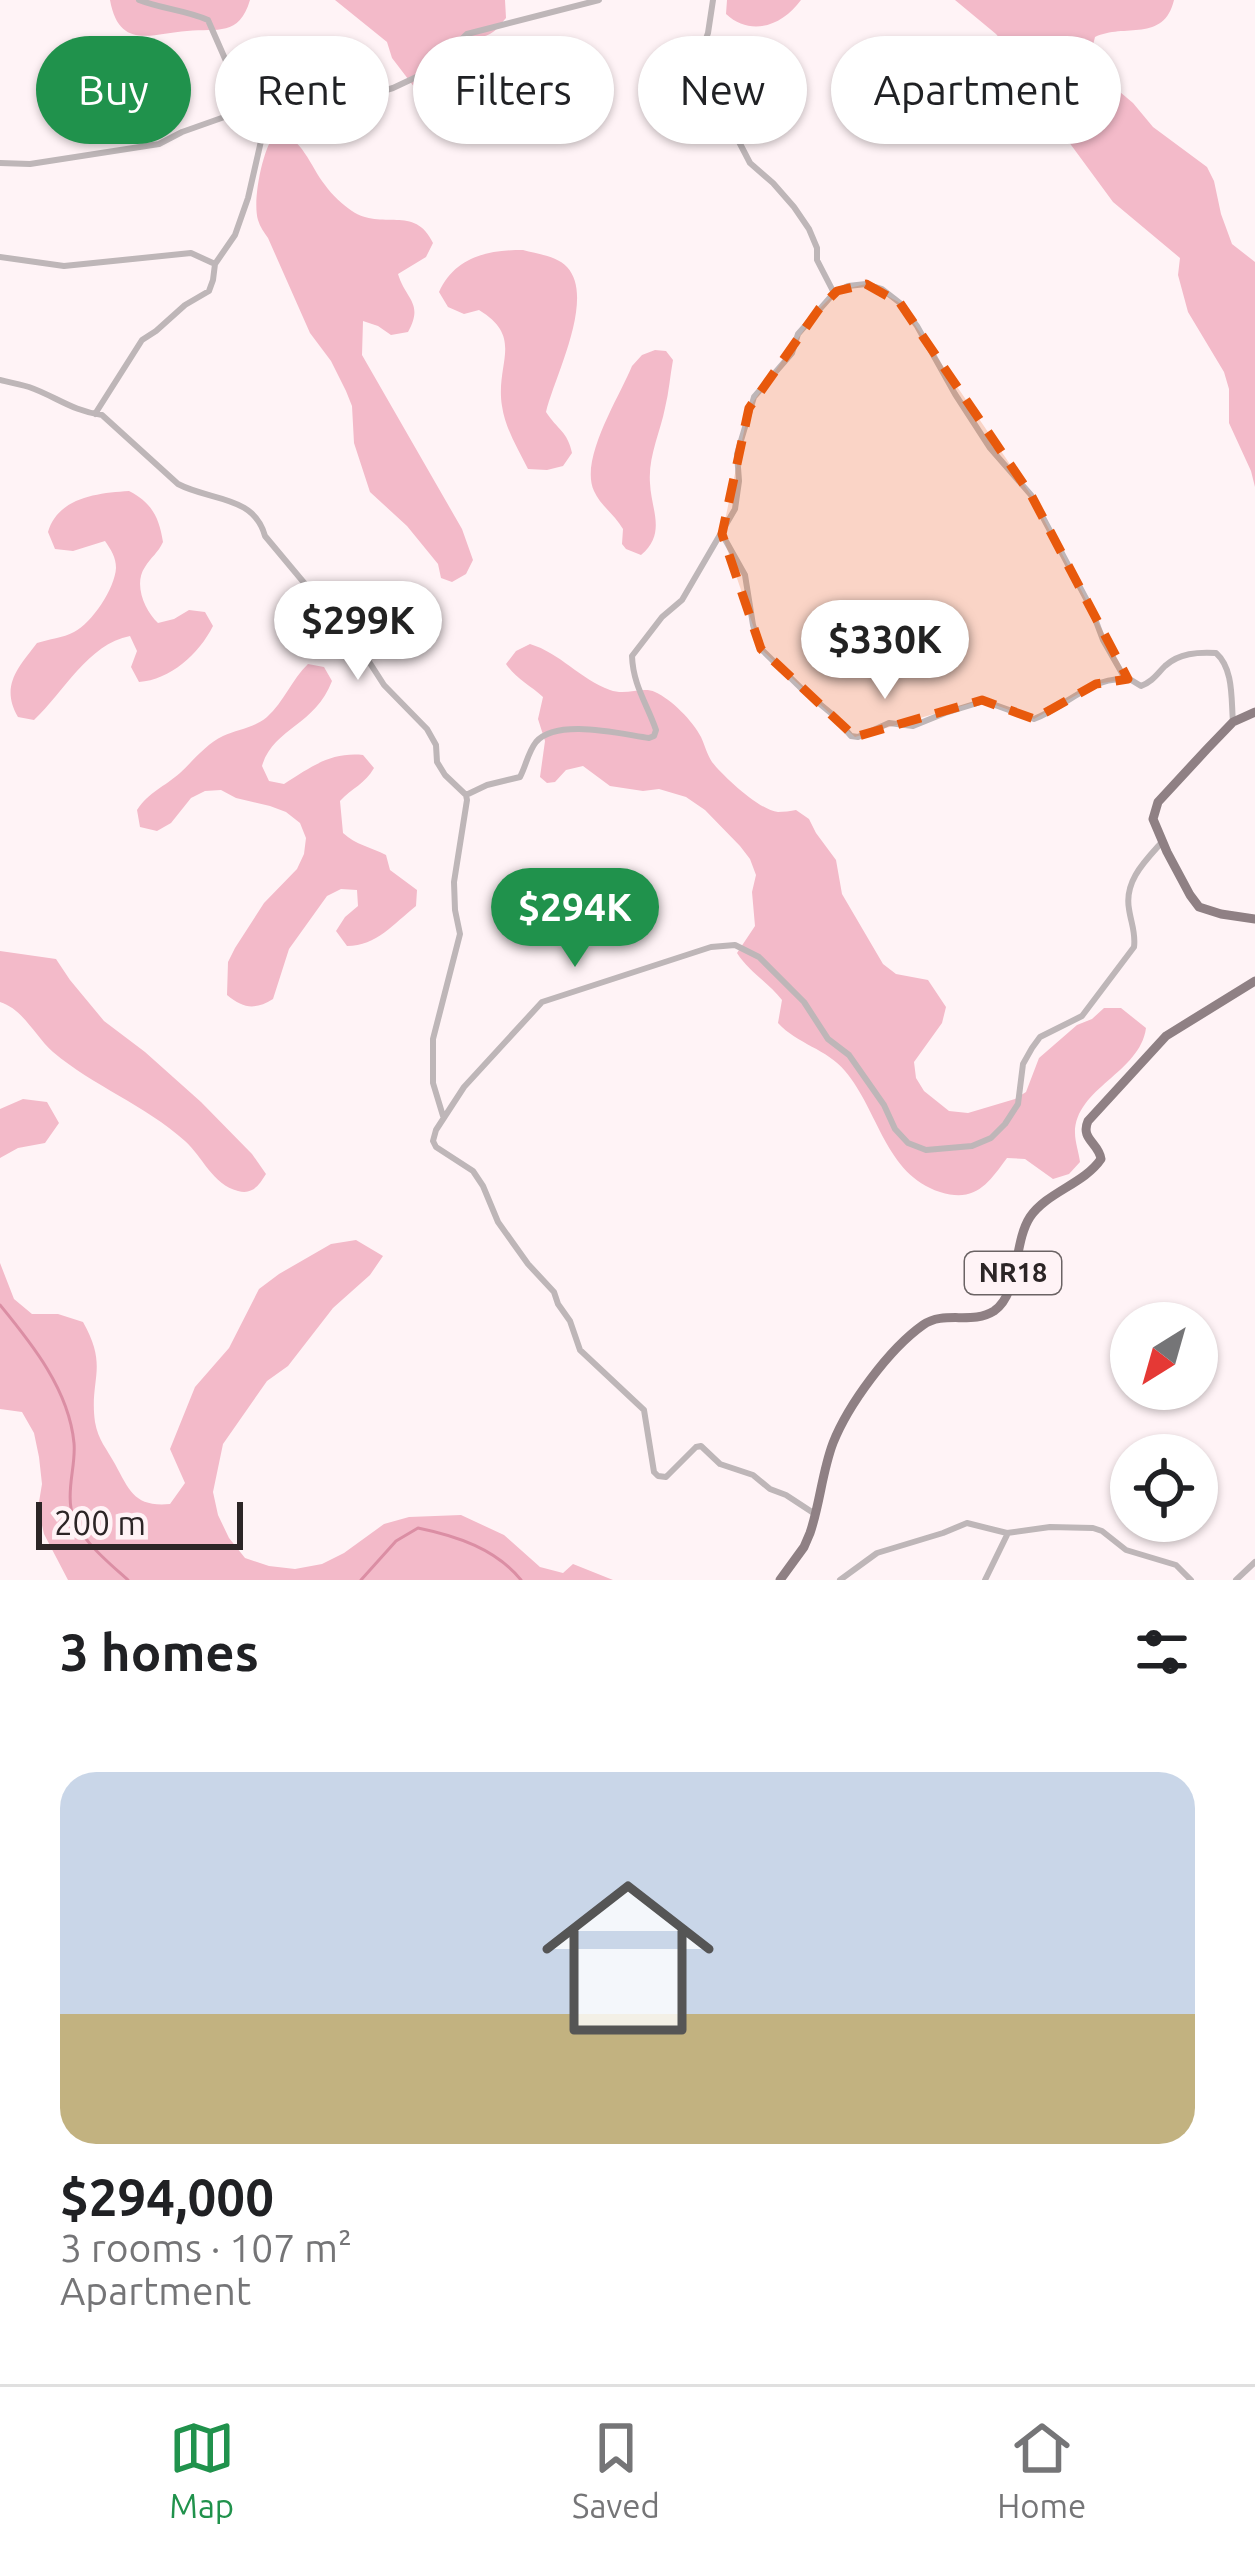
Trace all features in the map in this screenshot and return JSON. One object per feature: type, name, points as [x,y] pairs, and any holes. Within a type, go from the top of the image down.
[{"type":"main road","points":[[1255,712],[1233,722],[1157,802],[1154,819],[1199,907],[1255,919]]},
{"type":"main road","name":"NR18","points":[[780,1580],[804,1546],[835,1439],[877,1372],[922,1325],[935,1318],[980,1316],[998,1308],[1008,1294],[1030,1217],[1101,1159],[1086,1136],[1088,1121],[1166,1036],[1255,981]]},
{"type":"street","points":[[139,0],[208,20],[215,36]]},
{"type":"street","points":[[389,89],[427,72],[466,34],[598,0]]},
{"type":"street","points":[[712,0],[700,58],[704,111],[736,136],[750,163],[794,207],[809,229],[817,260],[834,293]]},
{"type":"street","points":[[0,163],[30,164],[159,144],[215,120]]},
{"type":"street","points":[[95,414],[142,340],[209,291],[214,264],[235,235],[259,144]]},
{"type":"street","points":[[0,257],[64,266],[191,253],[214,264]]},
{"type":"street","points":[[466,795],[520,777],[533,745],[559,730],[654,736],[652,718],[635,686],[632,656],[682,600],[735,509],[737,454],[754,397],[792,353],[798,334],[834,293],[848,286],[866,284],[882,290],[900,303],[917,326],[990,448],[1030,495],[1091,608],[1103,640],[1128,679]]},
{"type":"street","points":[[0,380],[32,388],[63,405],[108,420],[178,484],[249,509],[265,536],[384,685],[427,729],[436,745],[437,762],[466,795]]},
{"type":"street","points":[[722,534],[745,575],[752,625],[761,649],[851,736],[889,723],[913,726],[984,701],[1034,719],[1096,684],[1128,679],[1141,686],[1180,656],[1216,653],[1228,673],[1233,722]]},
{"type":"street","points":[[443,1117],[431,1064],[460,934],[454,882],[466,795]]},
{"type":"street","points":[[816,1514],[753,1475],[720,1464],[701,1445],[666,1477],[654,1472],[644,1410],[580,1351],[554,1292],[498,1222],[473,1171],[436,1147],[433,1141],[443,1117],[464,1087],[542,1002],[711,947],[735,945],[759,957],[804,1001],[829,1039],[849,1055],[870,1083],[908,1143],[926,1150],[972,1146],[991,1138],[1018,1104],[1023,1064],[1040,1037],[1082,1016],[1134,947],[1129,887],[1162,842]]},
{"type":"street","points":[[840,1580],[877,1553],[967,1523],[1007,1533],[1093,1528],[1126,1550],[1176,1565],[1191,1580]]},
{"type":"street","points":[[985,1580],[1007,1533]]},
{"type":"street","points":[[1236,1580],[1255,1562]]},
{"type":"highlighted area","points":[[866,284],[900,303],[1031,495],[1128,679],[1096,684],[1034,719],[982,700],[855,737],[761,649],[722,534],[749,408],[819,309],[837,291]]},
{"type":"shaded area","points":[[110,0],[250,0],[240,20],[226,28],[138,35],[129,33],[114,16]]},
{"type":"shaded area","points":[[335,0],[505,0],[506,18],[484,36],[413,36],[413,85],[392,58],[389,36],[380,36]]},
{"type":"shaded area","points":[[727,0],[801,0],[776,22],[756,27],[726,14]]},
{"type":"shaded area","points":[[955,0],[1174,0],[1162,22],[1142,29],[1098,36],[996,34]]},
{"type":"shaded area","points":[[1121,93],[1153,127],[1207,167],[1232,244],[1255,262],[1255,487],[1229,423],[1224,372],[1188,312],[1178,275],[1180,258],[1113,202],[1070,144],[1121,144]]},
{"type":"shaded area","points":[[270,144],[297,144],[328,189],[349,209],[363,217],[417,224],[433,243],[426,257],[398,274],[414,308],[408,332],[391,335],[363,321],[362,355],[462,529],[473,560],[466,574],[452,582],[441,578],[438,564],[407,526],[370,492],[354,443],[352,406],[346,391],[310,333],[259,223],[256,200]]},
{"type":"shaded area","points":[[523,250],[563,263],[575,281],[577,298],[570,338],[546,412],[565,435],[572,453],[563,466],[547,470],[528,469],[506,422],[501,331],[479,310],[464,314],[448,307],[439,292],[463,263]]},
{"type":"shaded area","points":[[655,350],[666,351],[673,360],[651,464],[656,530],[641,555],[622,544],[623,529],[594,491],[592,462],[632,366]]},
{"type":"shaded area","points":[[129,491],[153,512],[163,542],[142,574],[140,589],[149,612],[158,623],[189,610],[205,612],[213,626],[182,664],[139,682],[131,667],[137,651],[130,636],[115,641],[89,659],[34,720],[18,717],[11,687],[23,661],[37,643],[70,634],[88,621],[115,576],[115,560],[105,541],[73,551],[55,549],[48,532],[53,521],[80,500]]},
{"type":"shaded area","points":[[530,644],[610,690],[650,690],[661,695],[687,718],[712,762],[742,792],[770,810],[796,810],[809,819],[836,860],[842,894],[883,964],[896,974],[928,980],[946,1007],[942,1023],[914,1062],[924,1091],[949,1111],[968,1113],[1026,1092],[1039,1058],[1104,1008],[1121,1008],[1146,1028],[1132,1057],[1078,1117],[1075,1133],[1080,1162],[1069,1174],[1053,1179],[1025,1159],[1007,1158],[980,1189],[952,1195],[907,1171],[845,1071],[778,1023],[782,1000],[737,953],[755,926],[752,892],[756,875],[740,846],[686,797],[659,789],[610,786],[583,766],[566,770],[555,782],[540,777],[545,741],[538,719],[543,697],[506,664]]},
{"type":"shaded area","points":[[308,664],[324,667],[332,681],[315,708],[275,743],[262,766],[269,781],[284,784],[331,758],[363,755],[374,768],[340,801],[343,833],[386,855],[390,870],[417,890],[416,906],[376,938],[347,946],[336,931],[358,906],[357,890],[341,889],[327,896],[289,949],[273,999],[250,1006],[227,995],[228,962],[264,903],[297,869],[306,838],[300,823],[286,812],[221,790],[191,798],[171,823],[157,831],[140,827],[137,810],[211,743],[267,717]]},
{"type":"shaded area","points":[[0,951],[56,959],[104,1021],[201,1102],[252,1154],[266,1174],[258,1185],[243,1192],[229,1188],[169,1128],[53,1052],[22,1017],[0,1002]]},
{"type":"shaded area","points":[[23,1099],[47,1102],[59,1123],[45,1143],[18,1148],[0,1158],[0,1109]]},
{"type":"shaded area","points":[[356,1240],[383,1256],[370,1275],[333,1308],[288,1366],[267,1381],[223,1444],[213,1492],[229,1538],[245,1558],[295,1569],[322,1564],[344,1553],[384,1524],[409,1517],[461,1515],[504,1535],[540,1567],[563,1573],[573,1564],[613,1580],[68,1580],[44,1534],[34,1433],[22,1412],[0,1409],[0,1263],[14,1299],[32,1314],[58,1314],[83,1322],[95,1351],[95,1422],[101,1439],[135,1496],[149,1503],[170,1504],[185,1483],[170,1449],[195,1387],[229,1348],[259,1289],[331,1244]]},
{"type":"waterway","points":[[0,1305],[36,1352],[65,1405],[74,1443],[70,1500],[74,1519],[94,1548],[128,1580]]},
{"type":"waterway","points":[[361,1580],[396,1541],[418,1528],[475,1545],[521,1580]]}]
